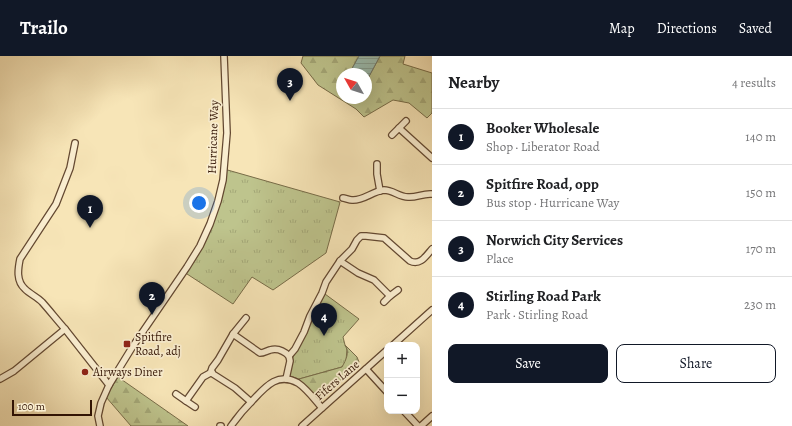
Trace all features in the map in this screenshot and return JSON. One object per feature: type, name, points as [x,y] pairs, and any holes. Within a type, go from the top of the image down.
[{"type":"street","name":"Hurricane Way","points":[[100,426],[98,416],[101,403],[109,385],[133,346],[200,246],[212,216],[223,180],[226,148],[227,133],[224,56]]},
{"type":"street","points":[[392,135],[406,121]]},
{"type":"street","points":[[399,128],[432,158]]},
{"type":"street","points":[[75,143],[70,168],[56,204],[20,259],[18,274],[22,285],[41,301],[109,385]]},
{"type":"street","points":[[377,164],[375,175],[380,191]]},
{"type":"street","points":[[343,198],[352,200],[360,199],[386,190],[412,198],[432,194]]},
{"type":"street","points":[[289,356],[295,349],[304,332],[326,282],[340,261],[352,249],[361,236],[384,238],[413,262],[420,261],[432,249]]},
{"type":"street","points":[[340,261],[358,273],[374,280],[390,296]]},
{"type":"street","points":[[384,302],[398,290]]},
{"type":"street","points":[[396,342],[432,310]]},
{"type":"street","points":[[186,401],[203,377],[212,372],[212,368],[233,334],[246,318]]},
{"type":"street","points":[[0,379],[14,371],[65,329]]},
{"type":"street","points":[[233,334],[260,353],[277,349],[287,354],[290,361],[286,379]]},
{"type":"street","name":"Fifers Lane","points":[[302,426],[384,353]]},
{"type":"street","points":[[366,369],[384,389]]},
{"type":"street","points":[[212,372],[235,388],[251,402]]},
{"type":"street","points":[[231,426],[240,413],[269,384],[286,379],[291,380],[303,388],[322,408]]},
{"type":"street","points":[[176,394],[195,407]]},
{"type":"street","points":[[407,414],[418,426]]},
{"type":"street","points":[[421,426],[432,416]]},
{"type":"green space","points":[[303,56],[359,56],[352,68],[336,68],[336,96],[318,85],[301,63]]},
{"type":"green space","points":[[380,56],[405,56],[403,64],[432,73],[432,113],[427,118],[409,103],[393,100],[364,117],[348,104],[372,104],[372,71]]},
{"type":"green space","points":[[224,169],[340,202],[326,253],[273,290],[252,277],[233,304],[184,272],[210,224]]},
{"type":"green space","points":[[325,294],[359,319],[343,337],[347,349],[346,361],[342,367],[299,379],[290,376],[289,373],[293,357]]},
{"type":"green space","points":[[345,345],[357,357],[359,362],[356,366],[325,394],[321,395],[310,391],[299,379],[342,367],[347,353]]},
{"type":"green space","points":[[118,377],[188,426],[131,426],[106,397]]},
{"type":"shaded area","points":[[359,56],[380,56],[372,71],[372,68],[352,68]]},
{"type":"place","name":"Norwich City Services","points":[[290,101]]},
{"type":"place","name":"Booker Wholesale","points":[[90,228]]},
{"type":"place","name":"Spitfire Road, opp","points":[[152,315]]},
{"type":"place","name":"Stirling Road Park","points":[[324,336]]},
{"type":"place","name":"Spitfire Road, adj","points":[[127,344]]},
{"type":"place","name":"Airways Diner","points":[[85,372]]}]
